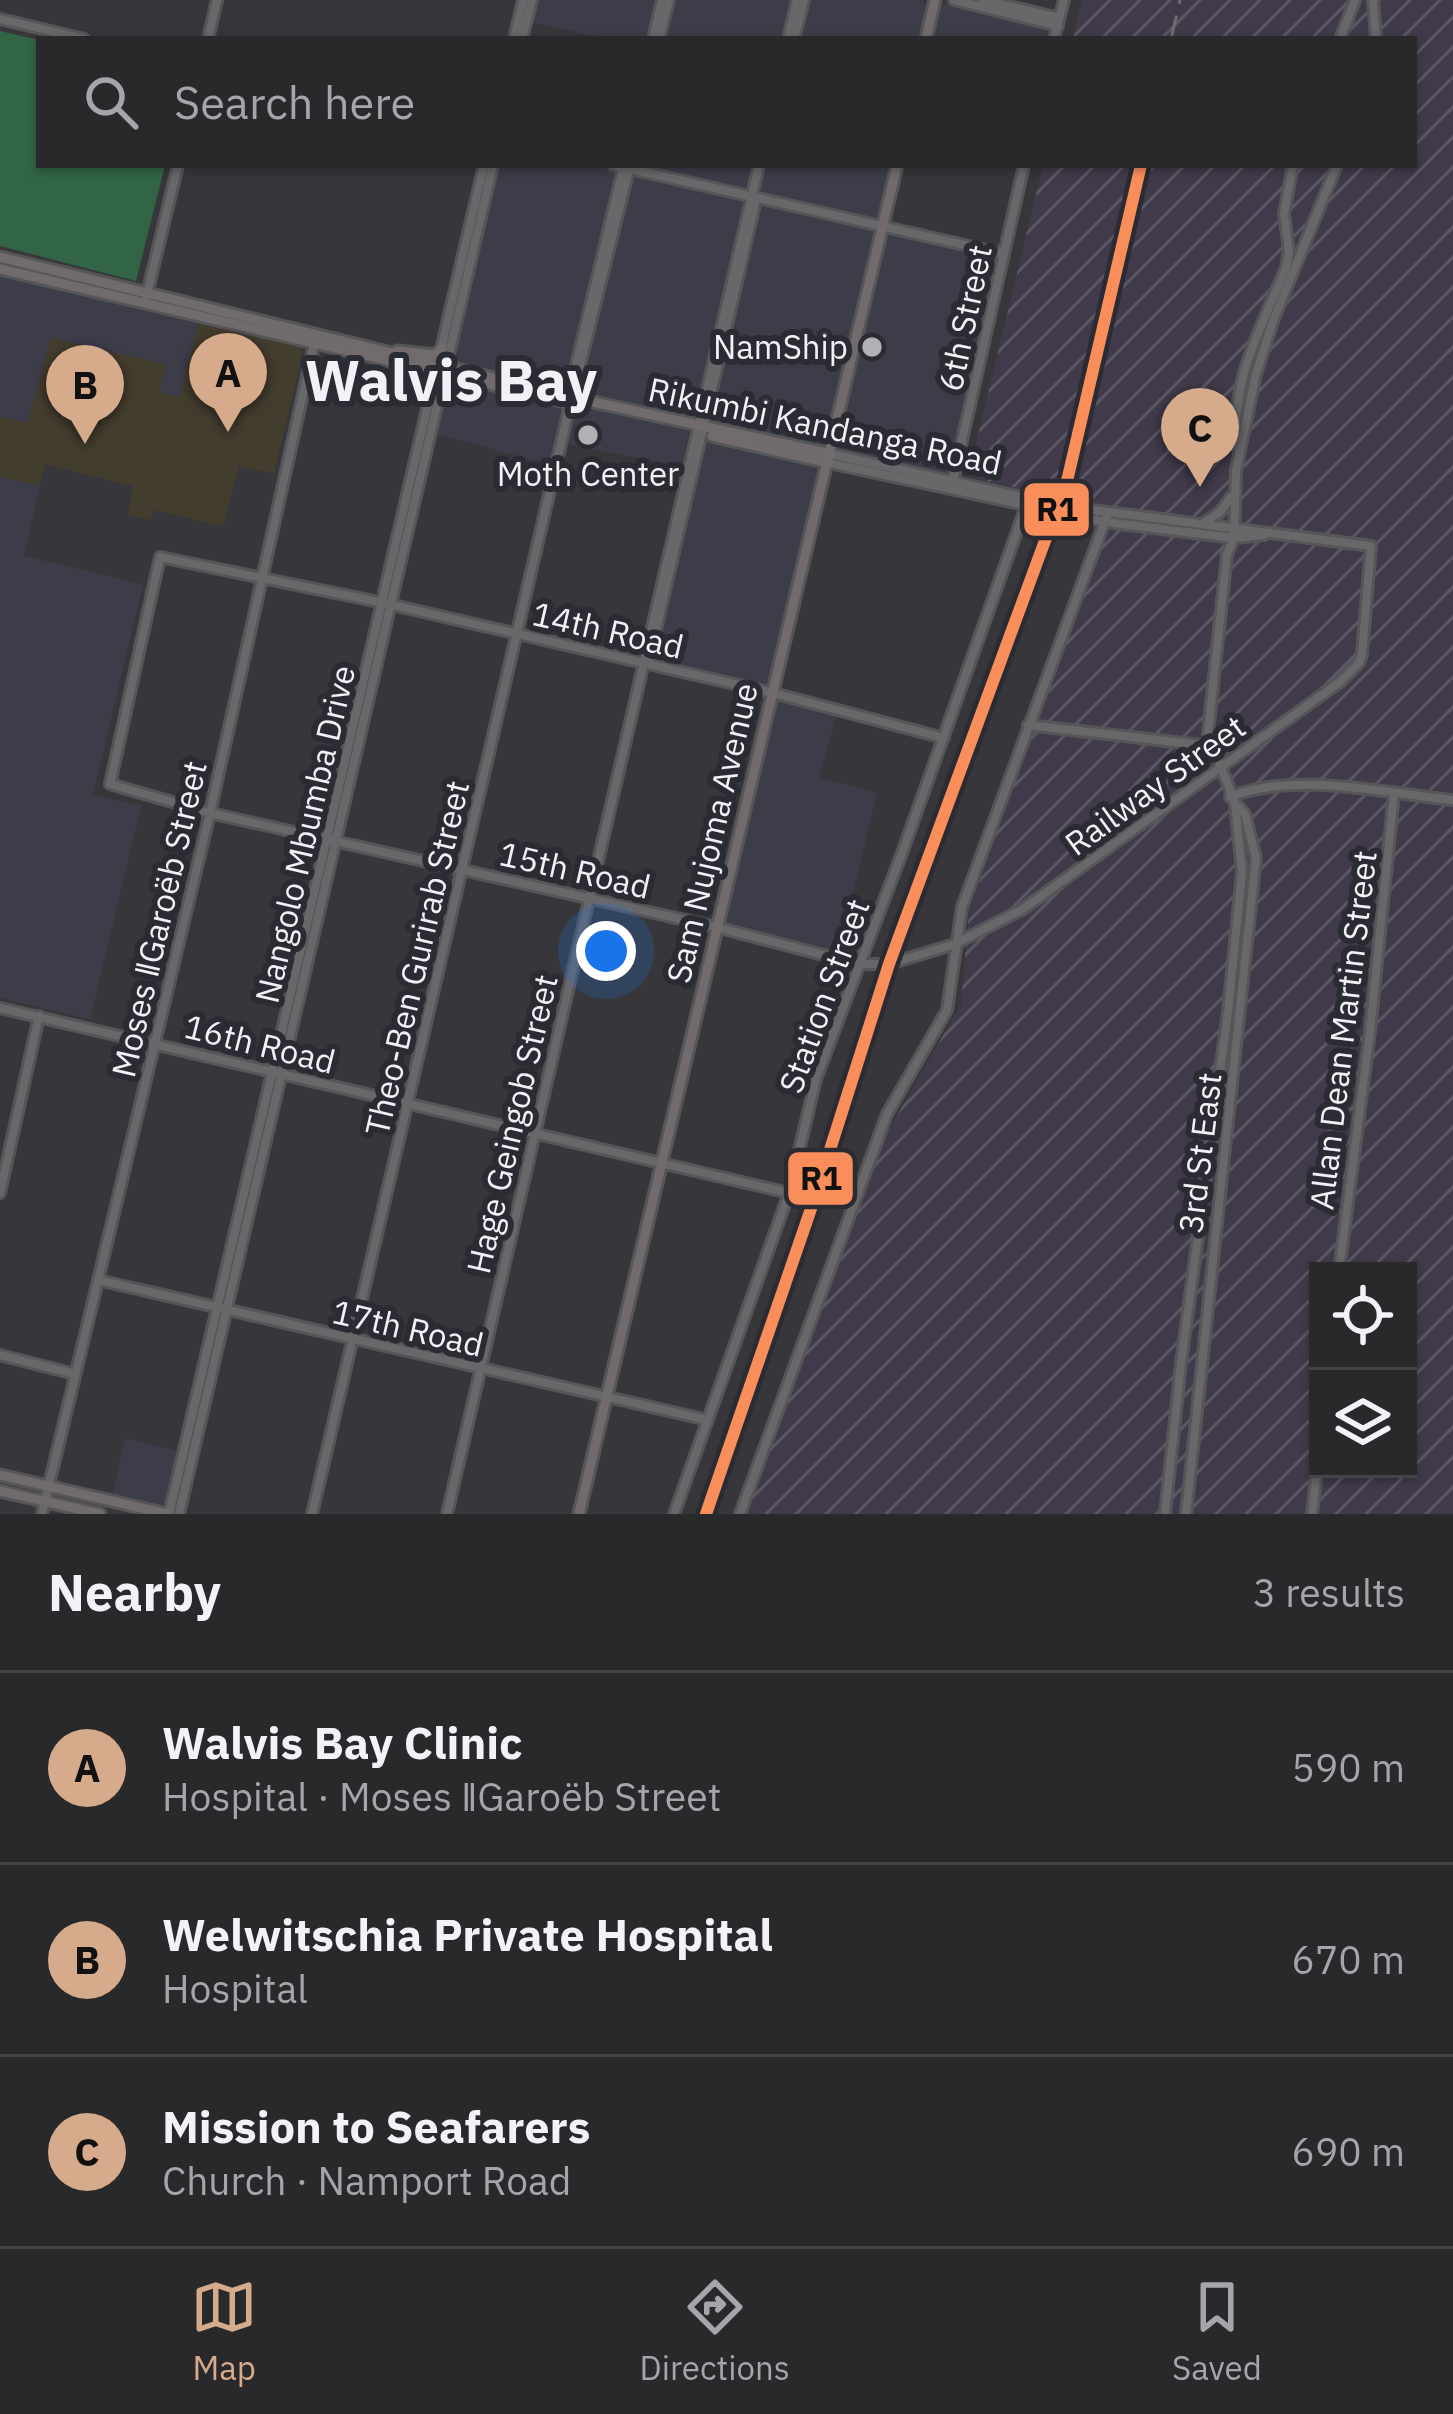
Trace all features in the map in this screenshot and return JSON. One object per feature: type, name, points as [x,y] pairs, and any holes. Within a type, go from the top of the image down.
[{"type":"main road","points":[[927,36],[935,2]]},
{"type":"main road","name":"Sam Nujoma Avenue","points":[[579,1514],[896,168]]},
{"type":"main road","name":"Rikumbi Kandanga Road","points":[[0,257],[146,298]]},
{"type":"main road","name":"Rikumbi Kandanga Road","points":[[0,268],[830,459]]},
{"type":"main road","name":"Rikumbi Kandanga Road","points":[[316,338],[392,352],[442,369]]},
{"type":"main road","points":[[392,352],[405,349],[435,355],[442,348]]},
{"type":"main road","points":[[0,1475],[168,1514]]},
{"type":"main road","points":[[0,1491],[43,1508],[100,1514]]},
{"type":"street","points":[[209,36],[218,0]]},
{"type":"street","points":[[519,36],[527,0]]},
{"type":"street","points":[[657,36],[666,0]]},
{"type":"street","points":[[792,36],[801,0]]},
{"type":"street","points":[[954,0],[1058,22]]},
{"type":"street","points":[[983,0],[1058,22]]},
{"type":"street","points":[[1055,36],[1064,0]]},
{"type":"street","points":[[1341,36],[1355,0]]},
{"type":"street","points":[[1373,0],[1376,36]]},
{"type":"street","points":[[0,20],[71,36]]},
{"type":"street","points":[[146,298],[177,168]]},
{"type":"street","name":"Nangolo Mbumba Drive","points":[[442,369],[442,348],[483,168]]},
{"type":"street","name":"Nangolo Mbumba Drive","points":[[168,1514],[222,1306],[492,168]]},
{"type":"street","name":"Theo-Ben Gurirab Street","points":[[311,1514],[624,168]]},
{"type":"street","points":[[632,168],[1004,254]]},
{"type":"street","name":"Hage Geingob Street","points":[[447,1514],[761,168]]},
{"type":"street","name":"6th Street","points":[[952,486],[1023,168]]},
{"type":"street","points":[[1239,454],[1235,433],[1239,392],[1286,268],[1284,214],[1292,168]]},
{"type":"street","points":[[1233,509],[1222,531],[1235,532],[1239,454],[1273,321],[1336,168]]},
{"type":"street","name":"Moses ǁGaroëb Street","points":[[43,1508],[210,812],[316,338]]},
{"type":"street","name":"Rikumbi Kandanga Road","points":[[830,459],[1107,517],[1222,531]]},
{"type":"street","points":[[1203,523],[1220,512],[1235,492]]},
{"type":"street","name":"Station Street","points":[[674,1514],[789,1193],[816,1079],[1027,502]]},
{"type":"street","points":[[740,1514],[886,1114],[947,1010],[962,907],[1107,517]]},
{"type":"street","name":"Rikumbi Kandanga Road","points":[[1107,517],[1203,523],[1222,531]]},
{"type":"street","name":"3rd St East","points":[[1222,531],[1227,554]]},
{"type":"street","name":"3rd St East","points":[[1165,1514],[1242,872],[1233,800],[1208,733],[1227,554],[1235,532]]},
{"type":"street","name":"Railway Street","points":[[858,964],[898,963],[955,944],[1023,909],[1340,682],[1359,663],[1371,545],[1235,532]]},
{"type":"street","name":"14th Road","points":[[210,812],[117,788],[109,778],[160,556],[773,693],[944,738]]},
{"type":"street","points":[[1028,725],[1210,746]]},
{"type":"street","points":[[1233,800],[1265,785],[1298,784],[1453,800]]},
{"type":"street","name":"Allan Dean Martin Street","points":[[1340,1262],[1394,794]]},
{"type":"street","name":"3rd St East","points":[[1186,1514],[1256,858],[1245,814],[1233,800]]},
{"type":"street","name":"15th Road","points":[[210,812],[858,964]]},
{"type":"street","name":"16th Road","points":[[0,1007],[789,1193]]},
{"type":"street","points":[[0,1193],[39,1016]]},
{"type":"street","points":[[1204,1193],[1219,1195]]},
{"type":"street","points":[[1197,1252],[1213,1252]]},
{"type":"street","name":"17th Road","points":[[98,1280],[708,1420]]},
{"type":"street","name":"Nangolo Mbumba Drive","points":[[179,1514],[222,1306]]},
{"type":"street","points":[[0,1355],[76,1373]]},
{"type":"street","points":[[1181,1363],[1201,1365]]},
{"type":"street","points":[[1312,1514],[1316,1478]]},
{"type":"shaded area","points":[[536,0],[923,0],[927,6],[921,36],[594,36],[531,22]]},
{"type":"shaded area","points":[[1082,0],[1453,0],[1453,1514],[746,1514],[885,1136],[961,1004],[969,911],[1108,514],[1075,501],[968,477],[1042,168],[1417,168],[1417,36],[1074,36]]},
{"type":"shaded area","points":[[948,2],[1044,26],[1048,36],[930,36],[937,8]]},
{"type":"shaded area","points":[[495,168],[612,168],[878,230],[828,452],[691,423],[681,467],[562,443],[556,466],[432,433]]},
{"type":"shaded area","points":[[647,168],[892,168],[881,222]]},
{"type":"shaded area","points":[[885,231],[997,257],[949,479],[835,453]]},
{"type":"shaded area","points":[[0,275],[198,324],[180,398],[159,393],[165,364],[52,339],[27,423],[0,417]]},
{"type":"shaded area","points":[[198,324],[298,346],[303,352],[274,474],[239,466],[223,526],[154,510],[151,520],[128,515],[133,486],[46,464],[40,485],[0,477],[0,417],[27,423],[51,338],[165,364],[159,392],[180,397]]},
{"type":"shaded area","points":[[705,437],[825,466],[769,689],[653,661]]},
{"type":"shaded area","points":[[0,477],[40,485],[24,556],[143,584],[93,795],[141,806],[90,1019],[0,998]]},
{"type":"shaded area","points":[[775,697],[837,714],[819,777],[877,793],[838,955],[721,923]]},
{"type":"shaded area","points":[[125,1438],[178,1451],[165,1509],[112,1497]]},
{"type":"green space","points":[[0,31],[36,39],[36,168],[164,168],[136,281],[0,246]]},
{"type":"railway","points":[[1172,36],[1180,0]]},
{"type":"transit line","name":"R1","points":[[706,1514],[889,964],[1067,481],[1140,168]]},
{"type":"place","name":"NamShip","points":[[872,347]]},
{"type":"place","name":"Walvis Bay Clinic","points":[[228,432]]},
{"type":"place","name":"Moth Center","points":[[588,435]]},
{"type":"place","name":"Welwitschia Private Hospital","points":[[85,444]]},
{"type":"place","name":"Mission to Seafarers","points":[[1200,487]]},
{"type":"district","name":"Walvis Bay","points":[[451,381]]}]
